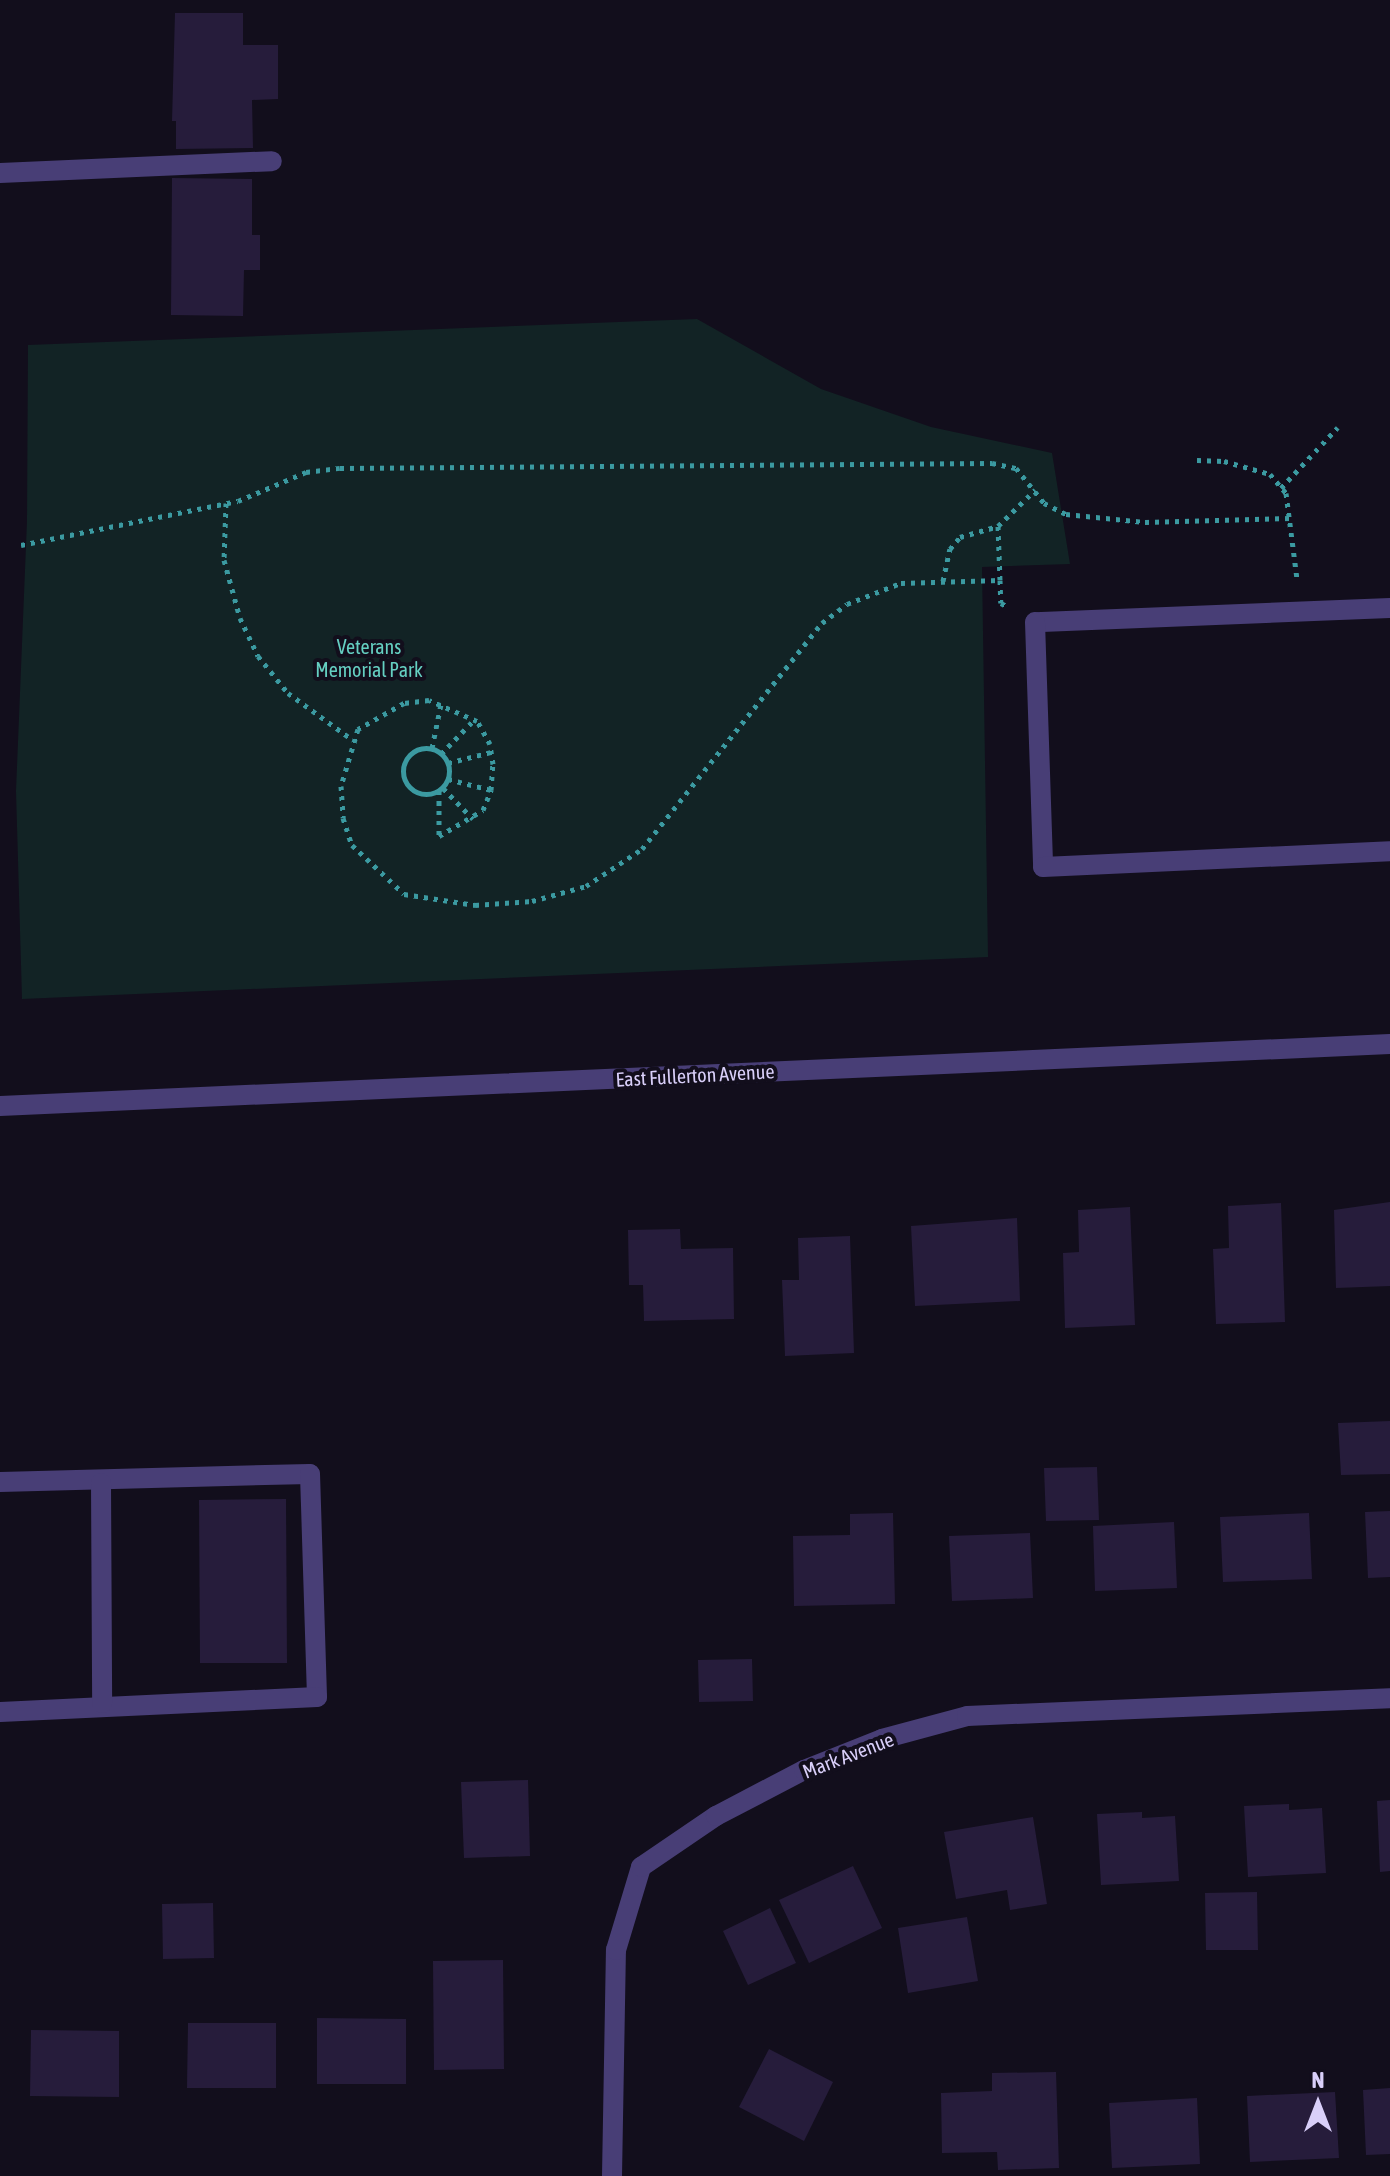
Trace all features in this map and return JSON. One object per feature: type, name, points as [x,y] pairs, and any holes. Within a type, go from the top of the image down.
[{"type":"street","points":[[0,173],[272,161]]},
{"type":"street","points":[[1390,608],[1035,622],[1043,867],[1390,851]]},
{"type":"street","name":"East Fullerton Avenue","points":[[0,1106],[1390,1044]]},
{"type":"street","points":[[0,1482],[101,1483],[310,1474],[317,1697],[102,1703],[0,1712]]},
{"type":"street","points":[[101,1483],[102,1703]]},
{"type":"street","name":"Mark Avenue","points":[[612,2176],[616,1950],[641,1867],[716,1816],[804,1770],[882,1739],[967,1716],[1390,1698]]},
{"type":"path","points":[[1281,488],[1338,427]]},
{"type":"path","points":[[1197,460],[1251,467],[1270,474],[1281,488],[1291,518],[1300,612]]},
{"type":"path","points":[[21,545],[226,503],[306,472],[340,468],[992,463],[1016,468],[1044,503],[1066,514],[1101,520],[1291,518]]},
{"type":"path","points":[[943,581],[950,549],[960,537],[998,526],[1035,490]]},
{"type":"path","points":[[226,503],[224,560],[240,618],[258,656],[288,693],[353,740]]},
{"type":"path","points":[[432,748],[448,763],[448,779],[441,789],[439,836],[473,819],[491,790],[491,752],[474,720],[441,704],[404,703],[378,714],[358,729],[353,740],[341,786],[343,818],[352,845],[380,877],[404,894],[432,902],[475,905],[551,897],[619,869],[642,849],[822,623],[872,591],[901,583],[1000,580],[998,526]]},
{"type":"path","points":[[432,748],[441,704]]},
{"type":"path","points":[[441,754],[474,720]]},
{"type":"path","points":[[432,748],[410,755],[403,775],[417,793],[441,789]]},
{"type":"path","points":[[448,763],[491,752]]},
{"type":"path","points":[[448,779],[491,790]]},
{"type":"path","points":[[441,789],[473,819]]},
{"type":"green space","name":"Veterans Memorial Park","points":[[697,319],[821,389],[931,427],[1052,453],[1070,564],[982,567],[988,957],[22,999],[16,791],[27,521],[28,345]]},
{"type":"building","points":[[175,13],[243,13],[243,45],[278,45],[278,99],[252,100],[253,148],[176,149],[176,121],[172,121]]},
{"type":"building","points":[[172,178],[252,179],[252,235],[260,235],[260,270],[244,270],[243,316],[171,315]]},
{"type":"building","points":[[1390,1202],[1390,1286],[1336,1288],[1334,1210]]},
{"type":"building","points":[[1281,1203],[1285,1322],[1216,1324],[1213,1249],[1229,1248],[1228,1206]]},
{"type":"building","points":[[1130,1207],[1135,1325],[1065,1328],[1063,1253],[1079,1252],[1078,1210]]},
{"type":"building","points":[[1017,1218],[1020,1301],[915,1306],[911,1226]]},
{"type":"building","points":[[680,1229],[681,1249],[733,1248],[734,1319],[644,1321],[643,1285],[629,1285],[628,1230]]},
{"type":"building","points":[[850,1236],[854,1353],[785,1356],[782,1280],[799,1280],[798,1238]]},
{"type":"building","points":[[1390,1421],[1390,1474],[1341,1475],[1338,1423]]},
{"type":"building","points":[[1097,1467],[1099,1520],[1046,1521],[1044,1468]]},
{"type":"building","points":[[286,1499],[287,1663],[200,1663],[199,1500]]},
{"type":"building","points":[[1390,1511],[1390,1577],[1368,1578],[1365,1512]]},
{"type":"building","points":[[893,1513],[895,1604],[794,1606],[793,1536],[850,1535],[850,1514]]},
{"type":"building","points":[[1309,1513],[1312,1579],[1223,1582],[1220,1517]]},
{"type":"building","points":[[1174,1522],[1177,1588],[1095,1591],[1093,1526]]},
{"type":"building","points":[[1030,1533],[1033,1598],[952,1601],[949,1536]]},
{"type":"building","points":[[752,1659],[753,1701],[699,1702],[698,1660]]},
{"type":"building","points":[[528,1780],[530,1856],[464,1858],[461,1782]]},
{"type":"building","points":[[1390,1800],[1390,1871],[1380,1872],[1377,1801]]},
{"type":"building","points":[[1289,1804],[1289,1810],[1322,1808],[1326,1873],[1248,1877],[1244,1806]]},
{"type":"building","points":[[1142,1812],[1142,1818],[1175,1816],[1179,1881],[1101,1885],[1097,1814]]},
{"type":"building","points":[[1033,1817],[1047,1904],[1010,1910],[1007,1890],[956,1899],[944,1832]]},
{"type":"building","points":[[853,1866],[882,1928],[809,1963],[779,1900]]},
{"type":"building","points":[[1257,1892],[1258,1950],[1206,1950],[1205,1893]]},
{"type":"building","points":[[213,1903],[214,1958],[163,1959],[162,1904]]},
{"type":"building","points":[[770,1908],[796,1963],[748,1985],[723,1931]]},
{"type":"building","points":[[967,1917],[978,1981],[908,1993],[898,1928]]},
{"type":"building","points":[[503,1960],[504,2069],[434,2070],[433,1961]]},
{"type":"building","points":[[317,2018],[406,2019],[406,2084],[317,2084]]},
{"type":"building","points":[[188,2023],[276,2023],[276,2088],[187,2088]]},
{"type":"building","points":[[31,2030],[119,2031],[119,2097],[30,2096]]},
{"type":"building","points":[[769,2049],[833,2082],[804,2141],[739,2107]]},
{"type":"building","points":[[1056,2072],[1059,2168],[998,2170],[997,2152],[942,2153],[941,2093],[992,2091],[992,2073]]},
{"type":"building","points":[[1390,2088],[1390,2154],[1366,2155],[1363,2090]]},
{"type":"building","points":[[1335,2092],[1339,2158],[1250,2162],[1247,2096]]},
{"type":"building","points":[[1197,2098],[1200,2164],[1112,2168],[1109,2103]]}]
